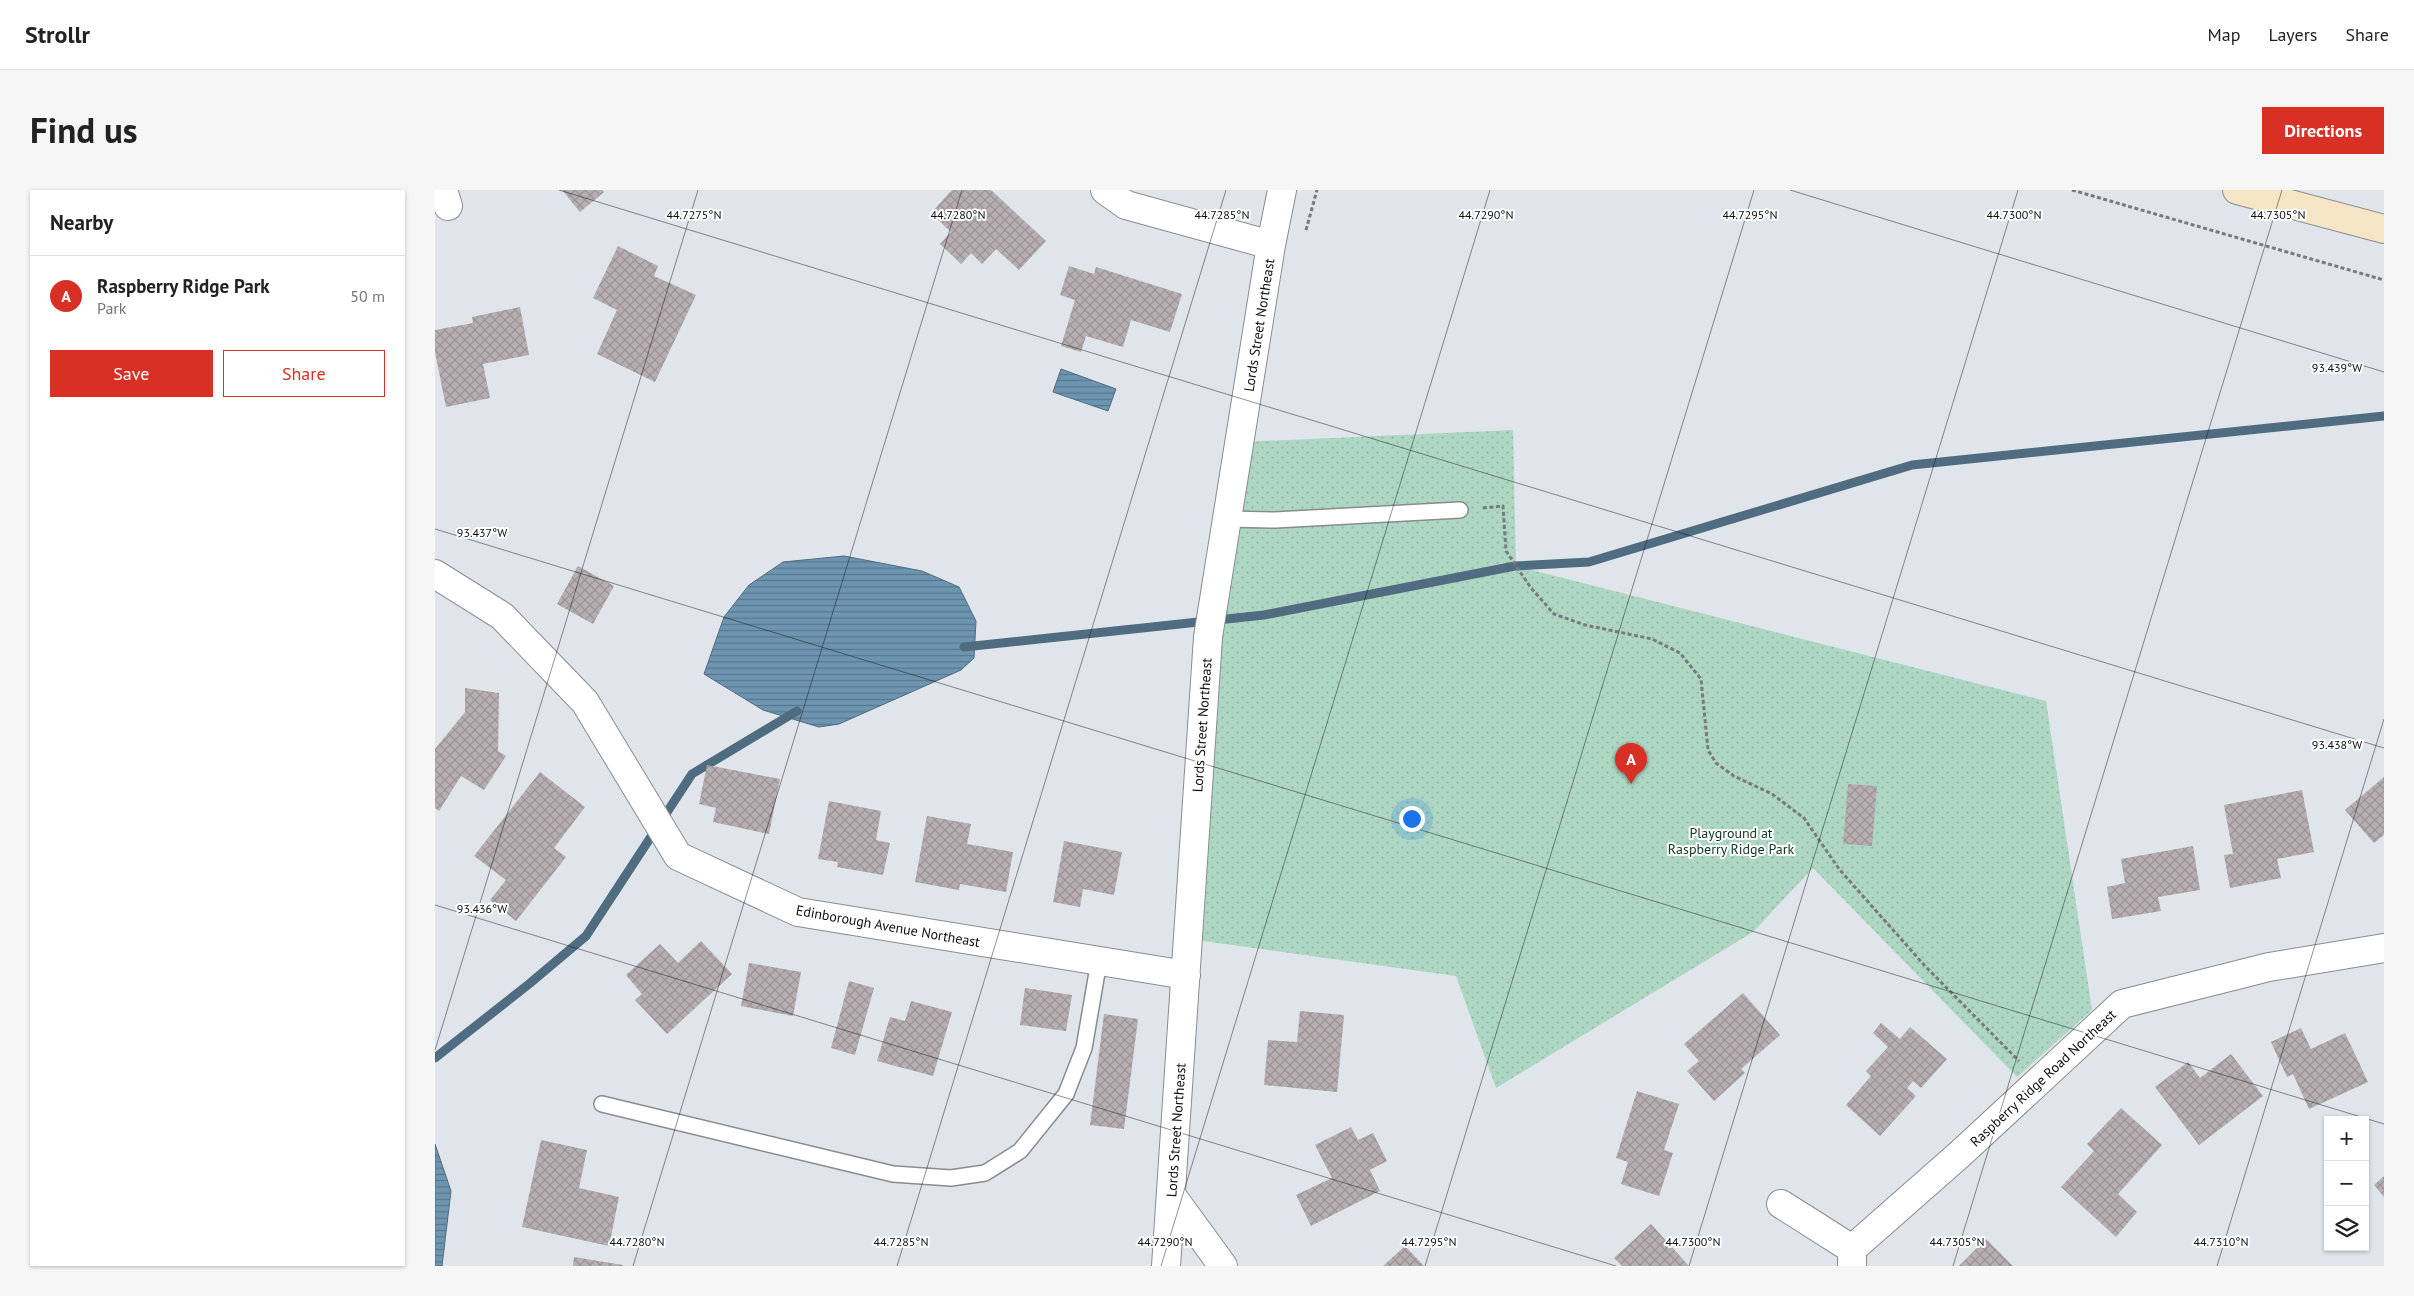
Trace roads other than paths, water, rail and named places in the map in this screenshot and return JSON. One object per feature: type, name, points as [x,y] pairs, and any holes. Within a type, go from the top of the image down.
[{"type":"main road","points":[[2237,190],[2384,229]]},
{"type":"street","points":[[1105,190],[1126,205],[1271,245]]},
{"type":"street","name":"Lords Street Northeast","points":[[1166,1266],[1208,637],[1271,245],[1282,190]]},
{"type":"street","name":"Edinborough Avenue Northeast","points":[[435,574],[502,616],[585,702],[678,856],[798,912],[1186,975]]},
{"type":"street","name":"Raspberry Ridge Road Northeast","points":[[1852,1258],[2122,1004],[2269,966],[2384,948]]},
{"type":"street","points":[[1172,1196],[1223,1266]]},
{"type":"street","points":[[1781,1204],[1852,1258]]},
{"type":"lane","points":[[1227,519],[1275,520],[1460,510]]},
{"type":"lane","points":[[602,1104],[893,1174],[951,1178],[985,1173],[1020,1151],[1066,1094],[1084,1048],[1099,961]]},
{"type":"water","points":[[1061,369],[1116,389],[1108,411],[1053,392]]},
{"type":"water","points":[[844,556],[922,571],[959,587],[976,621],[974,658],[961,670],[839,724],[819,727],[763,710],[704,674],[724,617],[749,585],[783,562]]},
{"type":"water","points":[[435,1144],[451,1191],[442,1266],[435,1266]]},
{"type":"waterway","points":[[964,647],[1264,615],[1515,566],[1589,562],[1912,465],[2384,416]]},
{"type":"waterway","points":[[435,1058],[529,984],[586,936],[692,774],[797,711]]},
{"type":"place","name":"Raspberry Ridge Park","points":[[1631,784]]},
{"type":"park label","name":"Playground at Raspberry Ridge Park","points":[[1731,842]]}]
